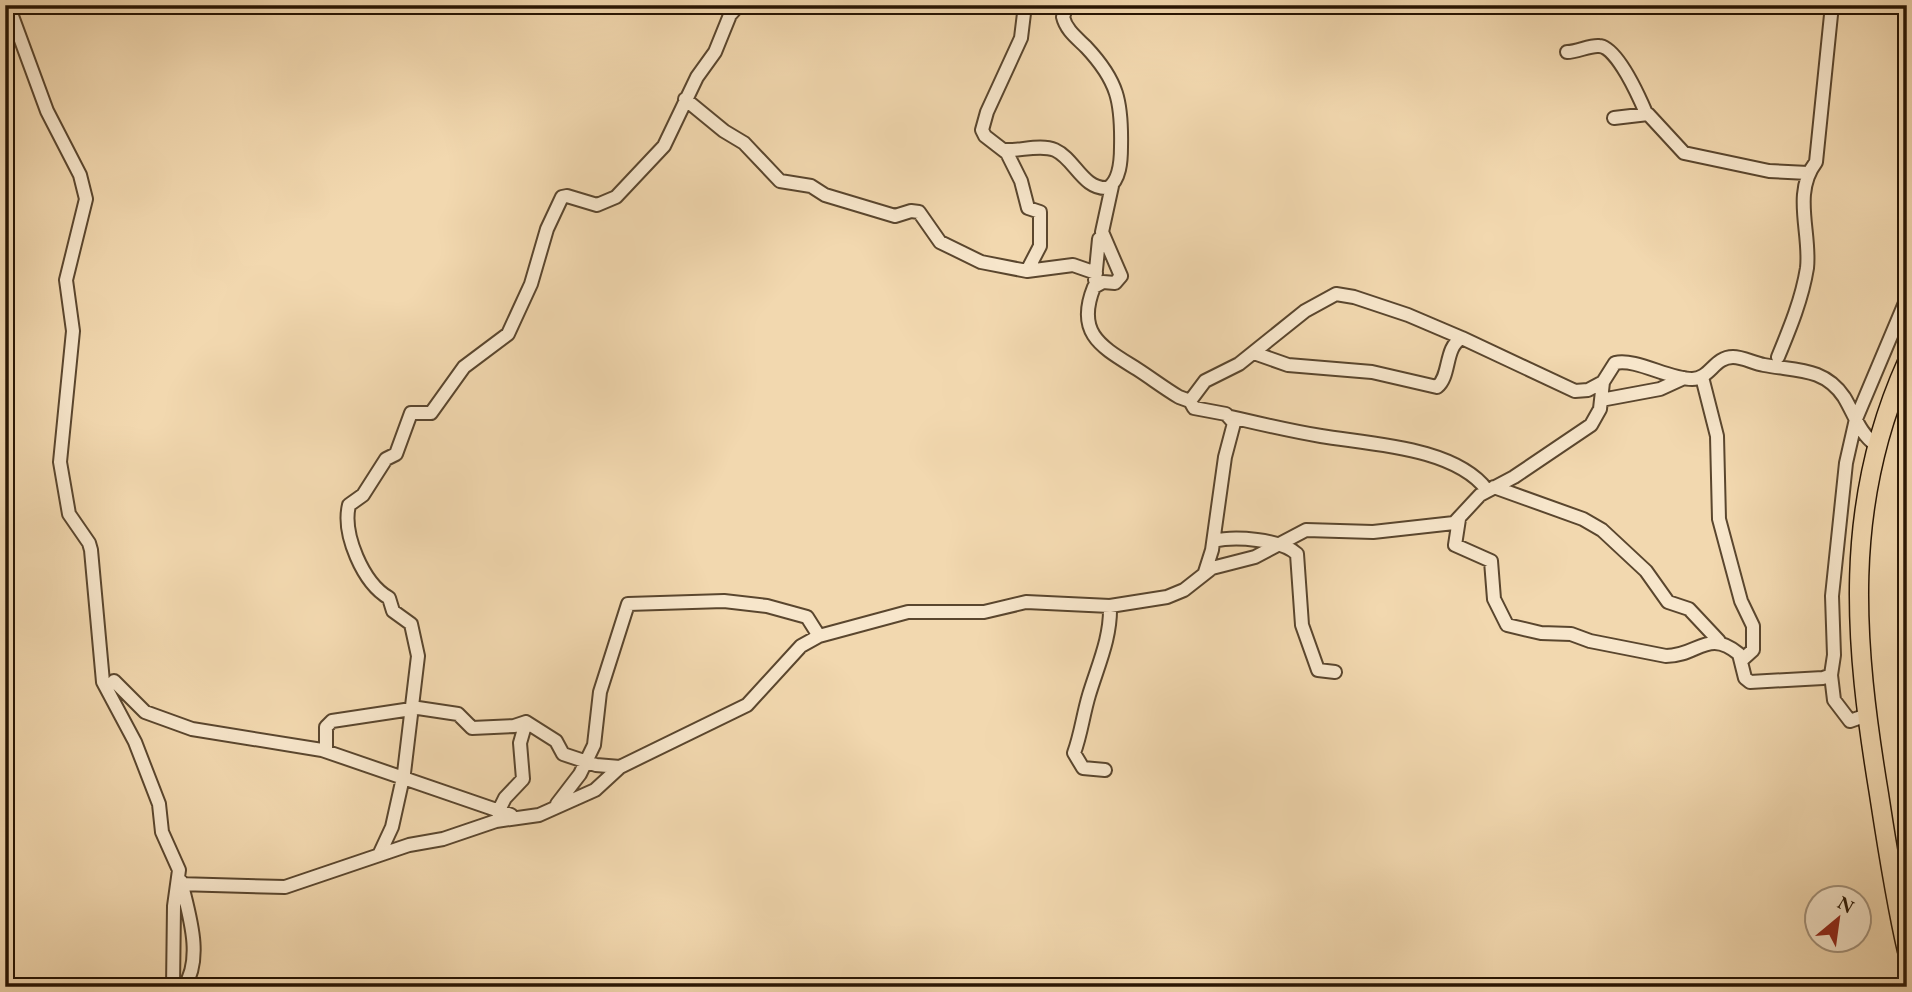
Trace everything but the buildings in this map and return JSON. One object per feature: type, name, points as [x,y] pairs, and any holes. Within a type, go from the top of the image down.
[{"type":"highway","points":[[1907,362],[1876,445],[1858,547],[1860,664],[1907,951]]},
{"type":"street","points":[[8,5],[47,111],[80,175],[86,198],[66,280],[73,331],[60,462],[69,514],[89,543],[103,682],[135,742],[159,804],[162,832],[180,882],[192,927],[191,972],[184,987]]},
{"type":"street","points":[[379,855],[392,827],[403,776],[409,711],[418,656],[411,625],[393,611],[389,598],[379,593],[370,582],[348,527],[349,505],[363,495],[386,459],[396,454],[411,413],[431,413],[464,368],[508,334],[531,284],[548,226],[562,197],[597,205],[616,197],[664,146],[703,64],[715,52],[730,15],[740,5]]},
{"type":"street","points":[[1025,5],[1021,38],[983,123],[985,136],[1004,149],[1021,181],[1028,207],[1040,212],[1040,246],[1027,271]]},
{"type":"street","points":[[1067,5],[1063,17],[1066,27],[1105,70],[1118,98],[1121,157],[1107,187],[1109,201],[1088,319],[1096,341],[1167,390],[1190,401],[1199,410],[1313,435],[1399,446],[1462,470],[1490,488],[1583,519],[1602,530],[1646,571],[1668,602],[1689,609],[1719,642],[1730,646],[1743,659],[1745,678],[1750,682],[1823,678],[1831,675]]},
{"type":"street","points":[[1782,361],[1807,268],[1804,195],[1808,173],[1816,162],[1832,5]]},
{"type":"street","points":[[1567,52],[1599,46],[1606,48],[1629,77],[1646,113],[1684,153],[1769,171],[1808,173]]},
{"type":"street","points":[[685,99],[724,131],[744,143],[780,181],[815,187],[825,195],[895,216],[912,211],[919,212],[946,246],[981,262],[1027,271],[1073,265],[1096,273]]},
{"type":"street","points":[[1614,118],[1646,113]]},
{"type":"street","points":[[1004,149],[1053,149],[1063,155],[1084,178],[1107,187]]},
{"type":"street","points":[[1094,287],[1103,282],[1115,283],[1121,276],[1103,238]]},
{"type":"street","points":[[1190,401],[1205,381],[1233,368],[1305,311],[1336,294],[1354,296],[1408,315],[1575,391],[1588,390],[1603,382]]},
{"type":"street","points":[[1867,715],[1853,722],[1843,716],[1833,700],[1831,675],[1835,553],[1856,419],[1907,298]]},
{"type":"street","points":[[1254,353],[1288,365],[1372,372],[1437,387],[1442,382],[1455,344],[1462,338]]},
{"type":"street","points":[[1719,642],[1666,656],[1572,635],[1541,634],[1507,625],[1494,599],[1491,561],[1455,545],[1459,519],[1472,501],[1490,488],[1583,432],[1597,417],[1603,382],[1611,367],[1620,362],[1684,378],[1702,377],[1720,360],[1729,357],[1749,361],[1782,361],[1830,381],[1865,437],[1876,445]]},
{"type":"street","points":[[1702,377],[1717,436],[1719,519],[1741,601],[1754,633],[1753,650],[1743,659]]},
{"type":"street","points":[[1601,400],[1660,389],[1684,378]]},
{"type":"street","points":[[180,882],[285,887],[413,844],[443,839],[499,816],[535,816],[557,804],[595,790],[620,767],[747,705],[802,646],[819,636],[908,612],[984,612],[1026,602],[1110,606],[1175,594],[1192,585],[1205,572],[1214,541],[1225,457],[1234,423],[1231,417]]},
{"type":"street","points":[[1205,572],[1244,561],[1311,529],[1391,531],[1446,525],[1459,519]]},
{"type":"street","points":[[1214,541],[1230,538],[1278,545],[1294,551],[1299,559],[1297,586],[1302,607],[1302,625],[1318,670],[1335,672]]},
{"type":"street","points":[[557,804],[586,762],[595,740],[600,692],[624,611],[629,603],[724,601],[761,605],[805,616],[819,636]]},
{"type":"street","points":[[1105,770],[1083,768],[1074,753],[1083,729],[1088,696],[1102,660],[1110,606]]},
{"type":"street","points":[[100,639],[129,716],[135,742]]},
{"type":"street","points":[[114,681],[145,712],[192,729],[326,751],[403,776],[499,816]]},
{"type":"street","points":[[326,751],[326,727],[332,721],[353,715],[418,708],[458,714],[472,728],[514,726],[526,722]]},
{"type":"street","points":[[526,722],[556,741],[562,754],[586,762],[620,767]]},
{"type":"street","points":[[499,816],[505,797],[523,779],[520,743],[526,722]]},
{"type":"street","points":[[173,987],[174,906],[180,882]]}]
